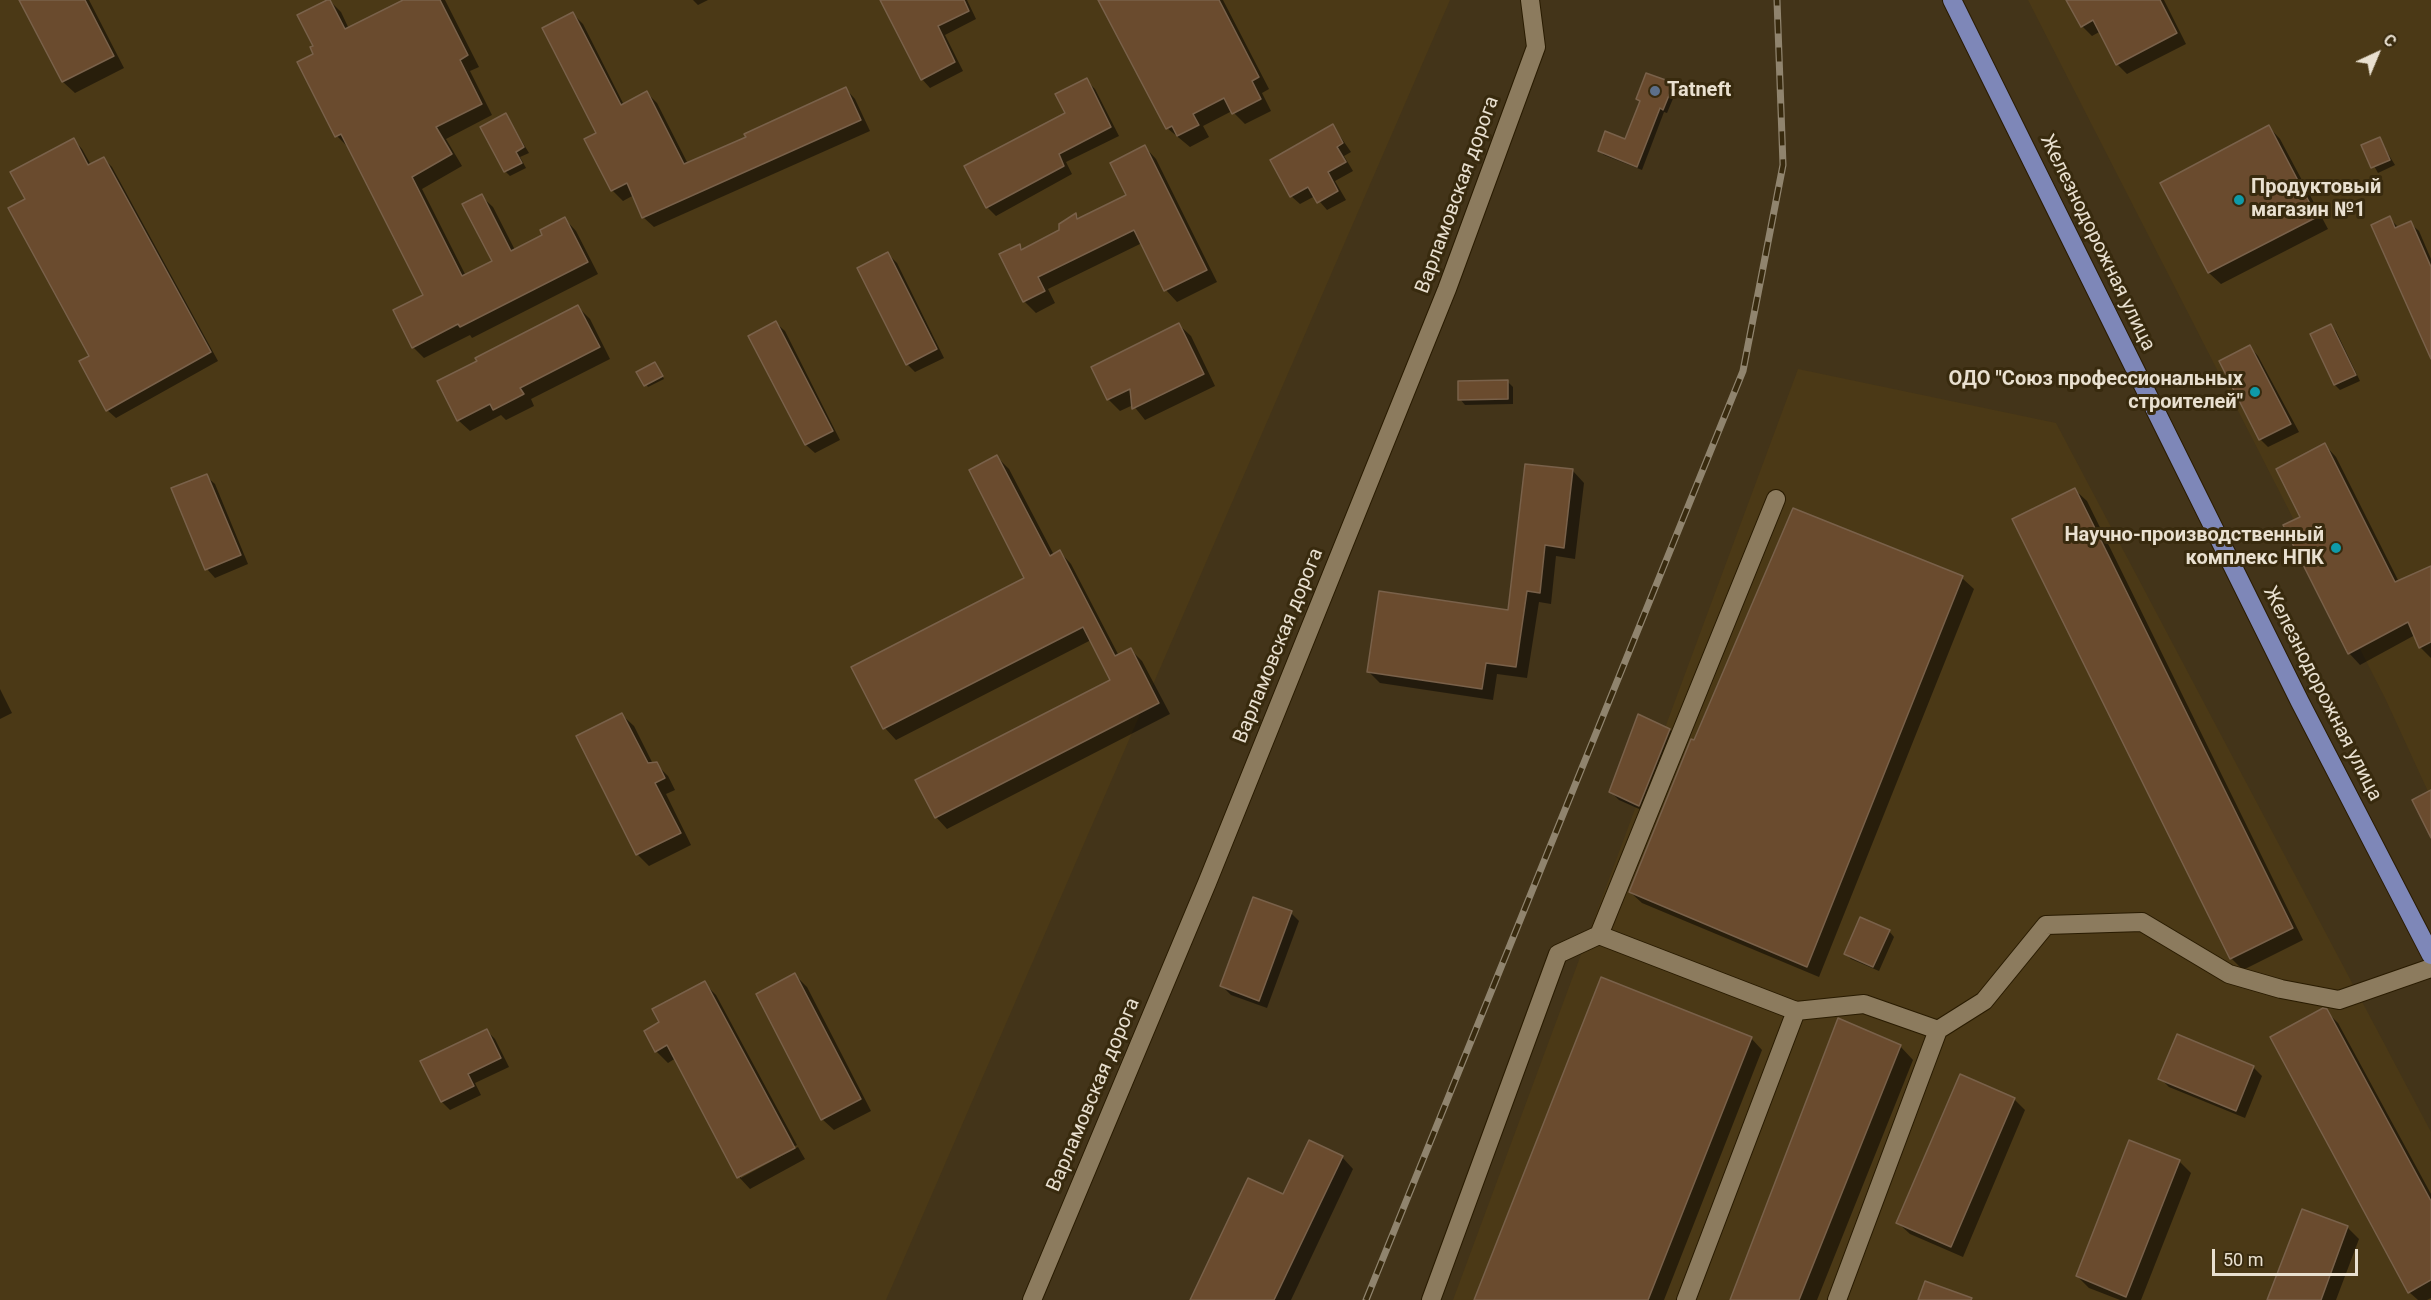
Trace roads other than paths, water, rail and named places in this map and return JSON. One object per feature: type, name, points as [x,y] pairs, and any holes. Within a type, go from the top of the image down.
[{"type":"main road","name":"Железнодорожная улица","points":[[1952,0],[2300,702],[2431,955]]},
{"type":"street","name":"Варламовская дорога","points":[[1032,1300],[1202,894],[1447,289],[1536,47],[1530,0]]},
{"type":"street","points":[[1431,1300],[1558,954],[1599,935],[1776,499]]},
{"type":"street","points":[[1837,1300],[1938,1030],[1984,1001],[2046,925],[2142,922],[2229,974],[2282,989],[2339,1000],[2431,968]]},
{"type":"street","points":[[1599,935],[1796,1011],[1864,1004],[1938,1030]]},
{"type":"street","points":[[1686,1300],[1796,1011]]},
{"type":"railway","points":[[1366,1300],[1743,371],[1783,165],[1777,0]]},
{"type":"place","name":"Tatneft","points":[[1655,91]]},
{"type":"place","name":"Продуктовый магазин №1","points":[[2239,200]]},
{"type":"place","name":"ОДО \"Союз профессиональных строителей\"","points":[[2255,392]]},
{"type":"place","name":"Научно-производственный комплекс НПК","points":[[2336,548]]}]
